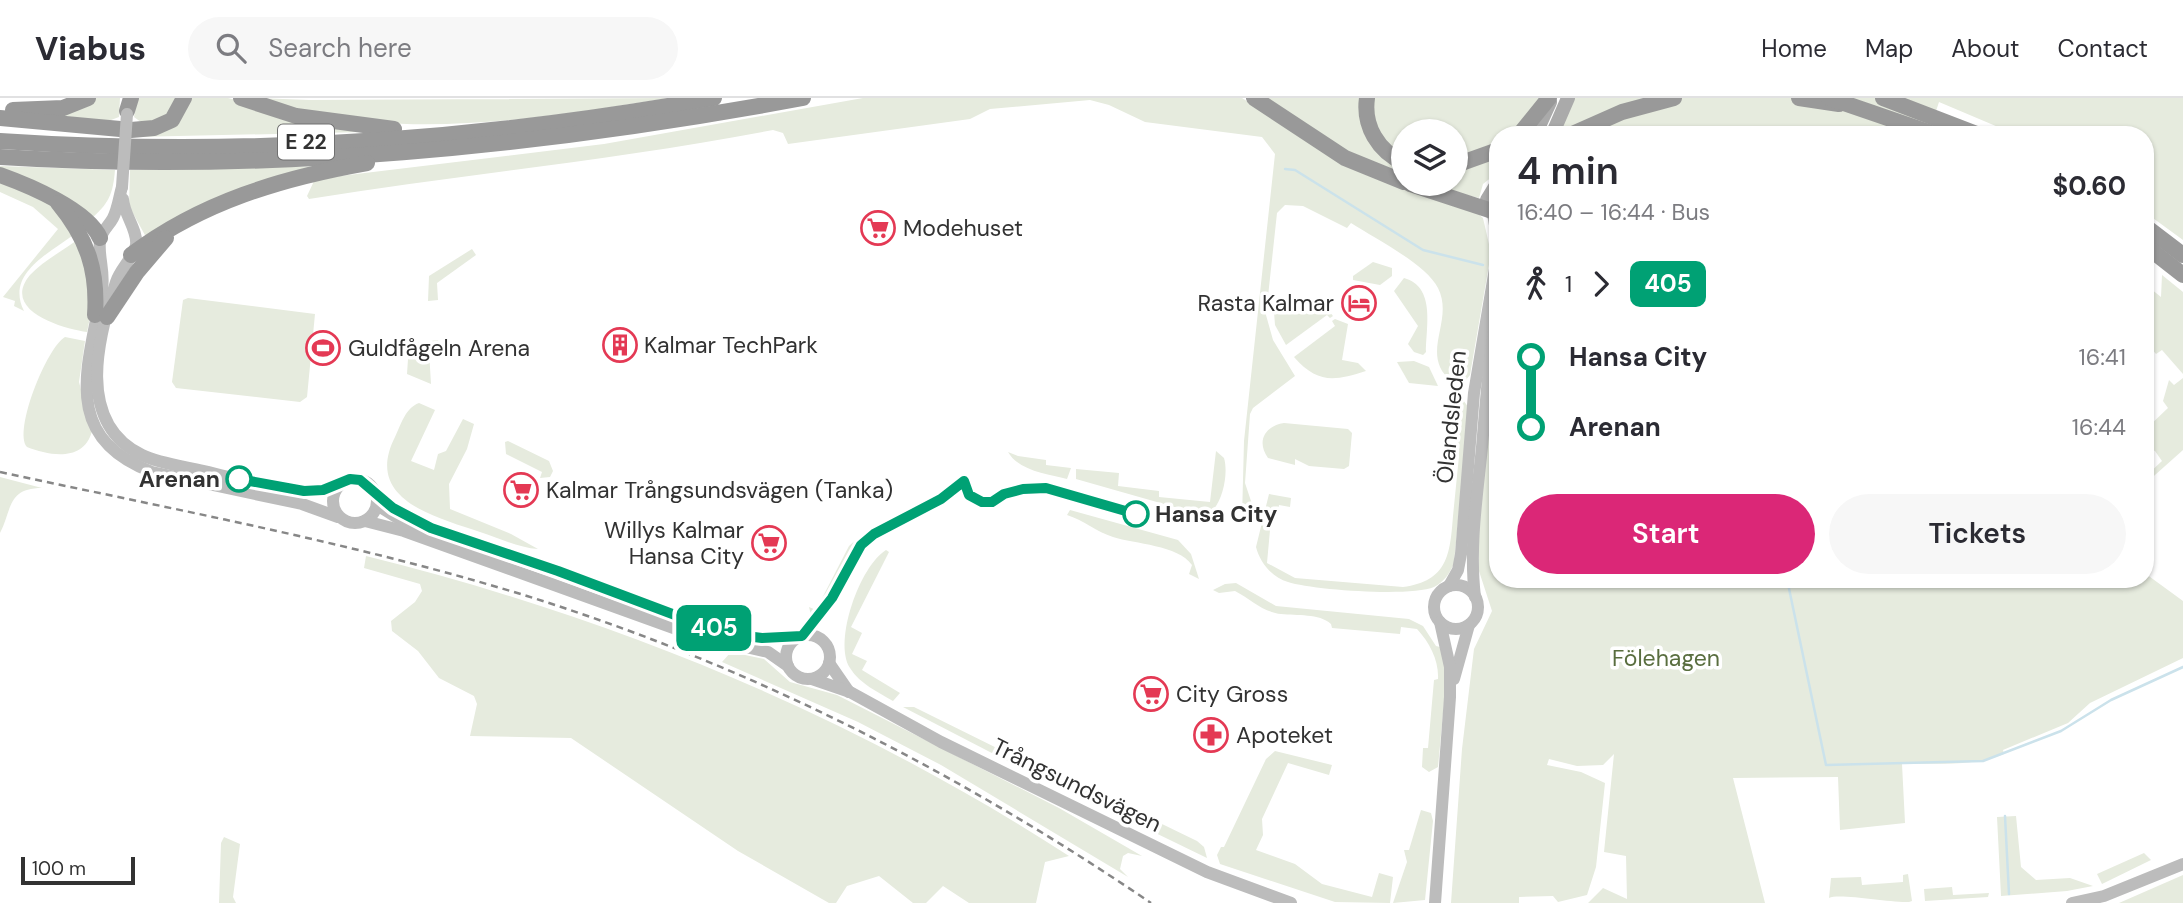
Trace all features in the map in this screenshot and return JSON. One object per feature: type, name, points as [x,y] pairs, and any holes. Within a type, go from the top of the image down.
[{"type":"highway","points":[[0,110],[63,108],[89,98]]},
{"type":"highway","points":[[0,118],[144,129],[172,120],[184,98]]},
{"type":"highway","points":[[241,98],[270,109],[329,123],[379,128],[470,131]]},
{"type":"highway","name":"E 22","points":[[0,141],[129,145],[277,144],[470,131],[617,114],[714,98]]},
{"type":"highway","name":"E 22","points":[[0,157],[126,161],[274,160],[461,148],[617,130],[803,98]]},
{"type":"highway","points":[[1254,98],[1345,158],[1391,177]]},
{"type":"highway","points":[[1367,98],[1367,117],[1376,141],[1391,156]]},
{"type":"highway","points":[[1527,126],[1550,98]]},
{"type":"highway","points":[[1590,126],[1622,112],[1674,98]]},
{"type":"highway","points":[[1799,98],[1858,106]]},
{"type":"highway","points":[[1829,98],[1912,126]]},
{"type":"highway","points":[[1883,98],[1956,126]]},
{"type":"highway","points":[[130,256],[182,222],[223,202],[306,175],[461,148]]},
{"type":"highway","points":[[1468,161],[1489,153]]},
{"type":"highway","points":[[0,175],[31,187],[58,203],[90,225],[100,243]]},
{"type":"highway","points":[[1443,196],[1489,213]]},
{"type":"highway","points":[[58,203],[81,234],[92,260],[101,316]]},
{"type":"highway","points":[[101,316],[182,222]]},
{"type":"highway","points":[[2154,234],[2183,255]]},
{"type":"highway","points":[[2154,253],[2183,275]]},
{"type":"main road","points":[[1539,126],[1550,98]]},
{"type":"main road","points":[[1556,126],[1568,98]]},
{"type":"main road","points":[[128,105],[122,190],[116,212],[100,243],[103,277],[97,396],[110,429],[128,447],[157,461],[293,490],[323,490],[350,479],[360,480],[369,484],[376,499],[431,528],[722,631],[762,638],[814,636],[828,648],[829,663],[825,671],[812,679],[798,677],[768,652],[693,635],[385,524],[365,521],[351,523]]},
{"type":"main road","points":[[122,190],[126,217],[136,242],[101,316],[84,388],[98,429],[118,453],[152,472],[302,504],[351,523],[441,544]]},
{"type":"main road","points":[[100,243],[114,260],[130,256]]},
{"type":"main road","name":"Ölandsleden","points":[[1451,697],[1450,667],[1434,602],[1438,594],[1449,586],[1458,570],[1461,554],[1474,393],[1489,304]]},
{"type":"main road","name":"Ölandsleden","points":[[1428,903],[1435,865],[1457,644],[1477,612],[1472,570],[1474,525],[1489,359]]},
{"type":"main road","points":[[338,517],[332,498],[340,485]]},
{"type":"main road","points":[[365,521],[376,499]]},
{"type":"main road","points":[[1449,586],[1461,586],[1475,597]]},
{"type":"main road","points":[[1440,622],[1455,629],[1466,626]]},
{"type":"main road","points":[[788,666],[787,652],[799,637]]},
{"type":"main road","name":"Trångsundsvägen","points":[[829,663],[850,692]]},
{"type":"main road","name":"Trångsundsvägen","points":[[812,679],[850,692],[941,742],[1151,846],[1207,872],[1291,903]]},
{"type":"main road","name":"Ölandsleden","points":[[1435,865],[1435,903]]},
{"type":"main road","points":[[2073,903],[2104,896],[2179,865]]},
{"type":"green space","points":[[96,98],[120,98],[119,117],[103,123],[21,115]]},
{"type":"green space","points":[[137,98],[179,98],[174,111],[145,125],[134,117]]},
{"type":"green space","points":[[190,98],[228,98],[364,132],[133,137],[169,126],[182,116]]},
{"type":"green space","points":[[257,98],[668,98],[542,117],[456,124],[413,124],[329,117]]},
{"type":"green space","points":[[863,98],[1242,98],[1297,133],[1391,174],[1391,196],[1442,196],[1474,210],[1483,218],[1489,244],[1489,265],[1470,375],[1465,381],[1452,382],[1442,371],[1438,360],[1442,301],[1438,288],[1423,270],[1351,223],[1347,228],[1303,206],[1285,205],[1277,213],[1266,315],[1273,340],[1295,376],[1253,408],[1250,414],[1245,483],[1252,504],[1248,515],[1242,518],[1244,441],[1275,154],[1262,137],[1145,122],[1109,105],[1090,100],[990,109],[970,119],[788,144],[783,133],[773,130],[715,141],[309,199],[307,196],[315,179],[604,144]]},
{"type":"green space","points":[[1264,98],[1361,98],[1360,107],[1391,152],[1391,172],[1352,156]]},
{"type":"green space","points":[[1372,98],[1542,98],[1520,126],[1489,126],[1489,146],[1468,154],[1468,119],[1391,119],[1391,149],[1379,132]]},
{"type":"green space","points":[[1574,98],[2183,98],[2183,240],[2154,219],[2154,126],[1996,126],[1939,102],[1931,126],[1562,126]]},
{"type":"green space","points":[[1489,159],[1489,179],[1483,184],[1479,198],[1468,195],[1468,167]]},
{"type":"green space","points":[[0,166],[115,170],[109,197],[91,219],[0,171]]},
{"type":"green space","points":[[330,166],[146,237],[129,206],[130,170]]},
{"type":"green space","points":[[0,180],[52,205],[76,233],[43,256],[25,275],[20,286],[24,311],[14,306],[15,301],[3,297],[58,229],[33,207],[0,192]]},
{"type":"green space","points":[[80,238],[93,303],[87,332],[64,327],[39,316],[23,299],[23,288],[30,275]]},
{"type":"green space","points":[[472,249],[476,255],[437,283],[438,300],[428,301],[429,276]]},
{"type":"green space","points":[[1373,262],[1392,268],[1392,276],[1380,285],[1353,280],[1353,276]]},
{"type":"green space","points":[[2162,275],[2183,292],[2183,374],[2162,350],[2156,354],[2154,352],[2154,291],[2161,297]]},
{"type":"green space","points":[[1404,278],[1421,290],[1425,299],[1426,352],[1423,355],[1414,352],[1408,344],[1418,326],[1394,291]]},
{"type":"green space","points":[[188,298],[315,314],[307,397],[300,402],[176,388],[172,382],[183,300]]},
{"type":"green space","points":[[1290,307],[1304,311],[1319,307],[1323,312],[1327,309],[1333,316],[1330,318],[1327,315],[1286,345],[1275,325],[1274,312],[1277,308]]},
{"type":"green space","points":[[1335,319],[1348,324],[1342,360],[1358,363],[1366,371],[1345,377],[1327,378],[1311,372],[1294,357],[1335,326],[1332,321]]},
{"type":"green space","points":[[65,337],[85,341],[79,382],[92,431],[82,448],[74,452],[46,453],[27,447],[24,424],[41,372]]},
{"type":"green space","points":[[438,340],[439,350],[429,351],[431,384],[407,374],[409,344]]},
{"type":"green space","points":[[1414,361],[1429,367],[1438,386],[1409,383],[1397,362]]},
{"type":"green space","points":[[2183,378],[2183,450],[2154,476],[2154,468],[2162,461],[2154,451],[2154,421],[2168,408],[2163,401],[2169,380],[2174,385]]},
{"type":"green space","points":[[1451,398],[1463,400],[1469,408],[1454,563],[1441,583],[1422,590],[1405,592],[1339,590],[1288,582],[1268,569],[1260,559],[1256,547],[1269,494],[1291,498],[1290,507],[1279,505],[1277,519],[1271,519],[1267,563],[1295,578],[1403,587],[1418,584],[1438,572],[1448,554],[1459,456],[1446,403]]},
{"type":"green space","points":[[419,403],[435,410],[411,461],[434,470],[438,454],[446,451],[463,419],[474,424],[467,449],[449,484],[450,509],[511,534],[538,549],[516,545],[444,520],[425,512],[396,491],[389,476],[388,459],[404,417]]},
{"type":"green space","points":[[1284,423],[1348,429],[1352,433],[1349,466],[1344,469],[1309,466],[1295,459],[1295,465],[1268,458],[1264,452],[1264,435],[1272,427]]},
{"type":"green space","name":"Fölehagen","points":[[1489,427],[1489,588],[2154,588],[2154,580],[2183,601],[2183,658],[2090,703],[2068,723],[2003,750],[2004,754],[1967,763],[1902,764],[1905,823],[1840,830],[1838,777],[1733,778],[1765,903],[1588,903],[1603,888],[1627,899],[1626,856],[1604,852],[1614,754],[1603,765],[1577,766],[1549,759],[1547,765],[1581,772],[1605,783],[1596,867],[1587,895],[1558,902],[1553,896],[1519,897],[1519,903],[1451,903],[1462,749],[1474,649],[1492,611],[1479,571],[1479,527]]},
{"type":"green space","points":[[508,441],[549,461],[553,471],[550,477],[540,478],[542,472],[506,454],[505,442]]},
{"type":"green space","points":[[1216,451],[1224,458],[1225,481],[1216,506],[1206,516],[1076,479],[1076,469],[1119,473],[1118,486],[1159,491],[1159,497],[1210,502]]},
{"type":"green space","points":[[1008,452],[1046,460],[1046,465],[1071,468],[1067,479],[1043,473],[1019,464]]},
{"type":"green space","points":[[0,477],[42,488],[31,489],[16,496],[0,533]]},
{"type":"green space","points":[[935,494],[936,497],[863,538],[850,554],[814,618],[811,615],[809,607],[816,610],[849,546],[866,531]]},
{"type":"green space","points":[[1070,510],[1178,540],[1191,554],[1199,579],[1189,574],[1192,565],[1177,553],[1107,535],[1067,515]]},
{"type":"green space","points":[[886,550],[889,552],[851,627],[862,633],[852,654],[867,661],[862,670],[900,693],[893,701],[854,674],[846,656],[845,640],[847,623],[859,587],[867,571]]},
{"type":"green space","points":[[366,556],[551,609],[730,677],[818,716],[903,759],[987,805],[1069,856],[1045,862],[1036,903],[969,903],[943,886],[926,903],[913,903],[879,876],[847,886],[836,903],[829,903],[738,851],[571,738],[470,736],[477,704],[474,696],[439,678],[418,651],[392,631],[391,621],[415,602],[422,591],[420,584],[364,568]]},
{"type":"green space","points":[[1236,583],[1276,606],[1409,619],[1423,626],[1436,646],[1444,648],[1445,692],[1438,767],[1429,772],[1422,767],[1423,748],[1428,748],[1434,680],[1438,679],[1438,672],[1433,652],[1417,629],[1401,627],[1400,634],[1332,628],[1331,624],[1320,618],[1274,613],[1235,591],[1219,593],[1213,590],[1225,584]]},
{"type":"green space","points":[[731,652],[764,659],[790,682],[837,695],[1059,808],[1142,856],[1128,853],[1123,856],[1120,869],[1128,877],[941,765],[858,722],[722,662]]},
{"type":"green space","points":[[903,707],[914,707],[1035,767],[1031,771],[1015,765]]},
{"type":"green space","points":[[1275,751],[1332,765],[1329,775],[1288,763],[1262,819],[1263,835],[1256,850],[1295,864],[1322,884],[1372,897],[1379,873],[1393,877],[1390,903],[1335,902],[1220,864],[1217,855],[1221,847],[1224,847],[1266,759]]},
{"type":"green space","points":[[1054,777],[1094,791],[1197,841],[1204,847],[1207,858],[1069,791],[1052,780]]},
{"type":"green space","points":[[1421,810],[1431,813],[1433,821],[1425,900],[1393,903],[1407,862],[1404,850],[1409,850]]},
{"type":"green space","points":[[2016,816],[2021,867],[2036,880],[2070,878],[2093,886],[2067,891],[2001,896],[1997,817]]},
{"type":"green space","points":[[224,837],[240,844],[233,897],[236,903],[219,903],[221,843]]},
{"type":"green space","points":[[2144,853],[2151,860],[2102,884],[2097,874]]},
{"type":"green space","points":[[1908,874],[1912,901],[1909,902],[1829,898],[1831,878],[1861,877],[1862,885],[1903,882],[1903,875]]},
{"type":"green space","points":[[2183,875],[2183,903],[2119,903]]},
{"type":"green space","points":[[1952,887],[1953,895],[1989,893],[1988,897],[1925,901],[1924,889]]},
{"type":"waterway","points":[[1285,169],[1295,170],[1423,250],[1483,265]]},
{"type":"waterway","points":[[1789,588],[1826,765],[1983,761],[2061,731],[2111,700],[2183,667]]},
{"type":"waterway","points":[[2005,816],[2009,894]]},
{"type":"railway","points":[[0,472],[265,528],[397,560],[527,596],[610,624],[772,689],[851,727],[1004,810],[1151,903]]},
{"type":"bus line","name":"405","points":[[239,479],[304,491],[323,490],[350,479],[360,480],[369,484],[376,494],[393,508],[431,528],[558,571],[691,621],[738,635],[762,638],[802,636],[832,598],[852,557],[861,545],[874,534],[953,492],[964,481],[969,495],[987,503],[1004,494],[1023,489],[1046,488],[1136,514]]},
{"type":"place","name":"Modehuset","points":[[878,228]]},
{"type":"place","name":"Rasta Kalmar","points":[[1359,303]]},
{"type":"place","name":"Kalmar TechPark","points":[[620,345]]},
{"type":"place","name":"Guldfågeln Arena","points":[[323,348]]},
{"type":"place","name":"Arenan","points":[[239,479]]},
{"type":"place","name":"Kalmar Trångsundsvägen (Tanka)","points":[[521,490]]},
{"type":"place","name":"Hansa City","points":[[1136,514]]},
{"type":"place","name":"Willys Kalmar Hansa City","points":[[769,543]]},
{"type":"place","name":"City Gross","points":[[1151,694]]},
{"type":"place","name":"Apoteket","points":[[1211,735]]}]
